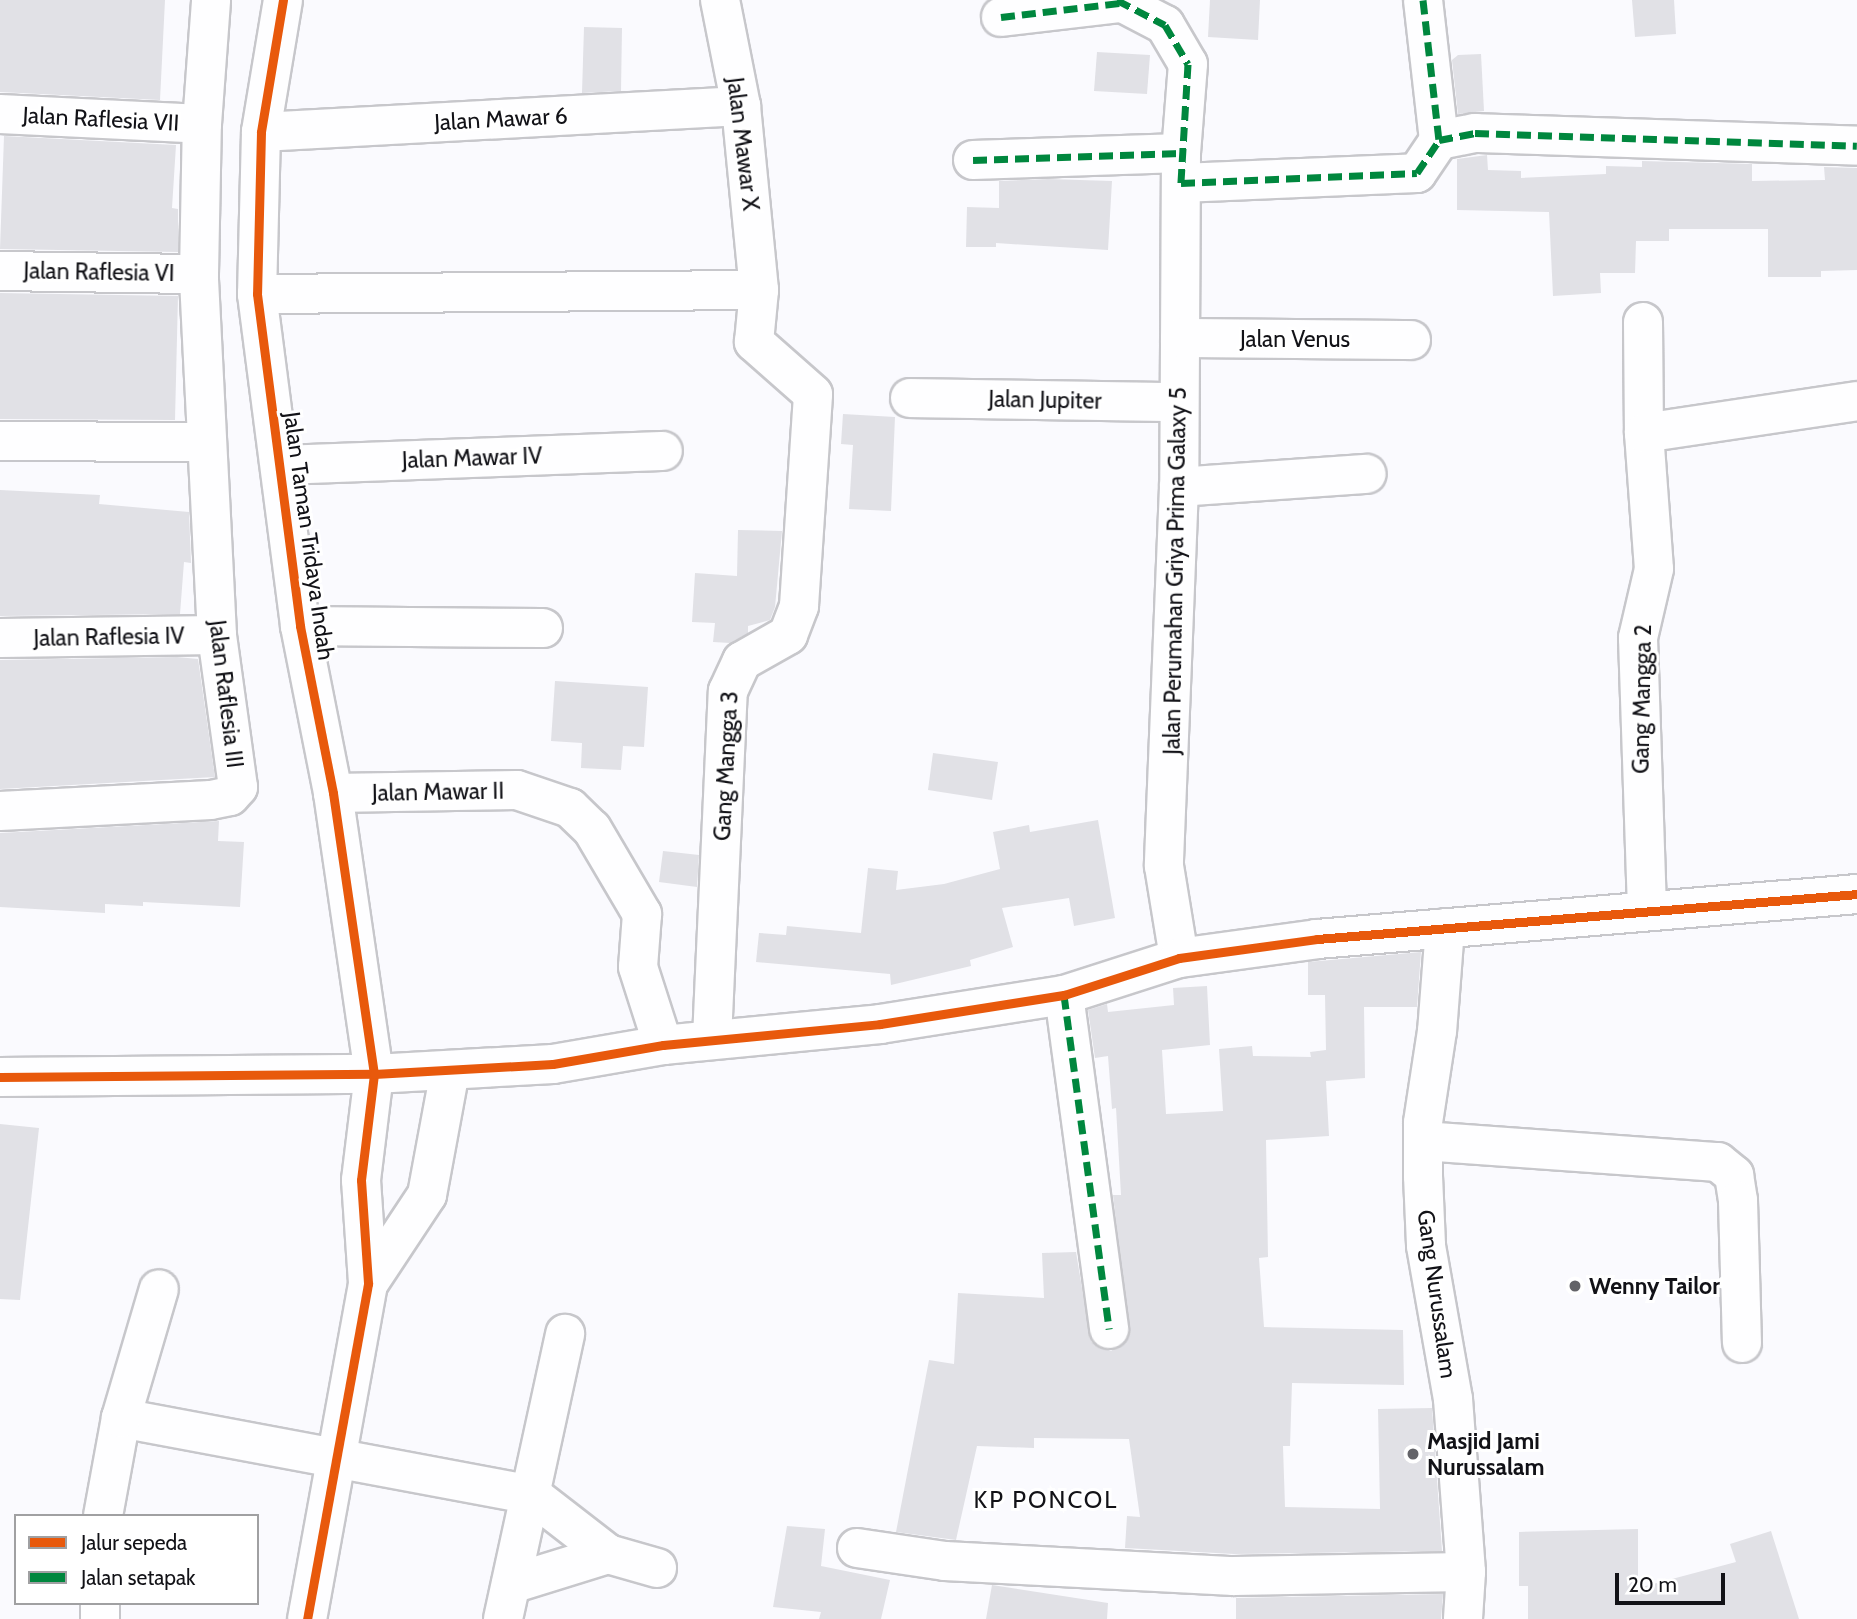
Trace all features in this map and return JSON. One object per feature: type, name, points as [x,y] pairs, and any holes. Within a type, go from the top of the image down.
[{"type":"street","name":"Jalan Raflesia III","points":[[0,811],[211,800],[235,793],[238,787],[217,635],[205,442],[199,274],[202,124],[211,0]]},
{"type":"street","name":"Jalan Taman Tridaya Indah","points":[[283,0],[261,132],[257,294],[300,626],[333,793],[374,1074],[361,1180],[368,1284]]},
{"type":"street","name":"Jalan Mawar X","points":[[720,0],[741,106],[759,290],[754,342]]},
{"type":"street","points":[[973,160],[1417,173],[1439,140],[1423,0]]},
{"type":"street","points":[[1000,18],[1119,2]]},
{"type":"street","name":"Jalan Perumahan Griya Prima Galaxy 5","points":[[1119,2],[1165,25],[1188,64],[1181,168],[1179,487],[1164,866],[1179,958]]},
{"type":"street","name":"Jalan Mawar 6","points":[[261,132],[741,106]]},
{"type":"street","name":"Jalan Raflesia VII","points":[[0,114],[202,124]]},
{"type":"street","points":[[1439,140],[1475,133],[1857,146]]},
{"type":"street","name":"Jalan Raflesia VI","points":[[0,271],[199,274]]},
{"type":"street","points":[[257,294],[759,290]]},
{"type":"street","name":"Gang Mangga 2","points":[[1643,322],[1644,433],[1654,569],[1638,638],[1647,910]]},
{"type":"street","name":"Jalan Venus","points":[[1180,338],[1410,340]]},
{"type":"street","name":"Gang Mangga 3","points":[[712,1039],[728,691],[742,661],[788,635],[799,606],[804,549],[813,394],[754,342]]},
{"type":"street","name":"Jalan Jupiter","points":[[910,398],[1180,402]]},
{"type":"street","points":[[1644,433],[1857,401]]},
{"type":"street","points":[[0,441],[205,442]]},
{"type":"street","name":"Jalan Mawar IV","points":[[280,465],[663,451]]},
{"type":"street","points":[[1179,487],[1367,474]]},
{"type":"street","points":[[300,626],[543,628]]},
{"type":"street","name":"Jalan Raflesia IV","points":[[0,638],[217,635]]},
{"type":"street","name":"Jalan Mawar II","points":[[333,793],[517,790],[570,808],[592,830],[642,914],[638,967],[663,1045]]},
{"type":"street","points":[[0,1077],[374,1074],[552,1064],[712,1039],[880,1024],[1064,995],[1179,958],[1445,928],[1857,894]]},
{"type":"street","name":"Gang Nurussalam","points":[[1445,928],[1423,1141],[1426,1246],[1453,1399],[1466,1572],[1463,1619]]},
{"type":"street","points":[[1064,995],[1109,1329]]},
{"type":"street","points":[[307,1619],[339,1459],[368,1284],[427,1195],[450,1071]]},
{"type":"street","points":[[1423,1141],[1718,1162],[1734,1175],[1738,1201],[1742,1343]]},
{"type":"street","points":[[103,1514],[121,1418],[159,1289]]},
{"type":"street","points":[[507,1601],[565,1334]]},
{"type":"street","points":[[121,1418],[532,1495],[608,1554],[657,1568]]},
{"type":"street","points":[[858,1548],[944,1561],[1234,1576],[1466,1572]]},
{"type":"street","points":[[507,1601],[608,1554]]},
{"type":"building","points":[[0,0],[165,0],[160,100],[0,92]]},
{"type":"building","points":[[1210,0],[1260,0],[1258,40],[1208,37]]},
{"type":"building","points":[[1632,0],[1674,0],[1676,34],[1635,37]]},
{"type":"building","points":[[584,27],[622,28],[621,91],[582,93]]},
{"type":"building","points":[[1097,52],[1150,55],[1147,94],[1094,91]]},
{"type":"building","points":[[1481,54],[1484,111],[1458,114],[1452,60],[1458,55]]},
{"type":"building","points":[[4,136],[176,145],[172,208],[178,209],[178,252],[0,249]]},
{"type":"building","points":[[1487,155],[1488,170],[1521,171],[1521,178],[1606,174],[1606,166],[1642,167],[1642,161],[1752,164],[1752,181],[1825,180],[1824,167],[1857,168],[1857,270],[1821,271],[1821,277],[1768,277],[1768,229],[1669,229],[1669,241],[1636,241],[1635,273],[1600,273],[1601,293],[1553,296],[1549,212],[1457,210],[1457,159]]},
{"type":"building","points":[[999,181],[1112,181],[1108,250],[996,243],[996,247],[966,247],[967,207],[999,208]]},
{"type":"building","points":[[0,293],[178,296],[175,420],[0,419]]},
{"type":"building","points":[[843,414],[895,417],[891,511],[849,509],[853,445],[841,444]]},
{"type":"building","points":[[0,490],[100,495],[99,504],[189,512],[191,563],[184,562],[180,614],[0,616]]},
{"type":"building","points":[[738,530],[782,531],[775,607],[770,620],[748,626],[748,633],[730,643],[713,642],[715,623],[692,622],[695,573],[737,576]]},
{"type":"building","points":[[177,657],[198,659],[215,777],[0,789],[0,660]]},
{"type":"building","points":[[555,681],[648,687],[644,747],[623,746],[621,770],[581,768],[582,743],[551,741]]},
{"type":"building","points":[[933,753],[998,762],[992,800],[928,790]]},
{"type":"building","points":[[1098,820],[1115,918],[1074,926],[1069,898],[1002,908],[1013,947],[970,960],[971,966],[891,985],[890,974],[756,962],[759,933],[786,935],[787,926],[861,933],[868,868],[898,871],[896,890],[944,884],[1000,869],[993,832],[1029,825],[1030,832]]},
{"type":"building","points":[[219,821],[218,841],[244,842],[240,907],[143,902],[143,906],[105,904],[105,913],[0,907],[0,833]]},
{"type":"building","points":[[663,851],[699,855],[697,887],[659,882]]},
{"type":"building","points":[[1421,952],[1417,1007],[1364,1007],[1365,1078],[1326,1081],[1329,1136],[1266,1140],[1268,1257],[1259,1258],[1264,1327],[1403,1330],[1404,1385],[1292,1383],[1290,1446],[1283,1446],[1285,1507],[1380,1509],[1378,1409],[1432,1408],[1442,1551],[1234,1554],[1125,1548],[1127,1516],[1140,1517],[1129,1439],[1034,1438],[1034,1448],[977,1446],[956,1540],[896,1532],[929,1360],[954,1364],[958,1293],[1044,1298],[1042,1253],[1076,1252],[1091,1342],[1111,1351],[1129,1337],[1113,1195],[1121,1195],[1116,1108],[1112,1109],[1108,1056],[1095,1058],[1088,1010],[1107,1004],[1108,1012],[1174,1005],[1173,988],[1207,986],[1210,1045],[1162,1050],[1166,1114],[1223,1111],[1219,1049],[1252,1046],[1253,1056],[1311,1057],[1310,1052],[1326,1050],[1325,995],[1308,995],[1308,962]]},
{"type":"building","points":[[0,1124],[39,1128],[20,1300],[0,1299]]},
{"type":"building","points":[[787,1526],[825,1529],[821,1566],[890,1580],[881,1619],[819,1619],[821,1612],[773,1607]]},
{"type":"building","points":[[1638,1529],[1638,1588],[1736,1562],[1730,1544],[1771,1531],[1799,1619],[1528,1619],[1528,1586],[1519,1586],[1519,1532]]},
{"type":"building","points":[[992,1585],[1108,1603],[1107,1619],[986,1619]]},
{"type":"building","points":[[1443,1594],[1441,1619],[1236,1619],[1236,1598]]},
{"type":"marked path","points":[[1117,0],[1165,25],[1188,64],[1181,183],[1417,173],[1439,140],[1475,133],[1857,146]]},
{"type":"marked path","points":[[1423,0],[1439,140]]},
{"type":"marked path","points":[[1001,17],[1121,3]]},
{"type":"marked path","points":[[973,160],[1181,153]]},
{"type":"marked path","points":[[1064,995],[1109,1329]]},
{"type":"cycle path","points":[[283,0],[261,132],[257,294],[300,626],[333,793],[374,1074],[361,1180],[368,1284],[307,1619]]},
{"type":"cycle path","points":[[0,1077],[374,1074],[553,1064],[663,1045],[880,1024],[1064,995],[1179,958],[1317,939],[1857,894]]},
{"type":"place","name":"Wenny Tailor","points":[[1575,1286]]},
{"type":"place","name":"Masjid Jami Nurussalam","points":[[1413,1454]]},
{"type":"district","name":"KP PONCOL","points":[[1046,1500]]}]
